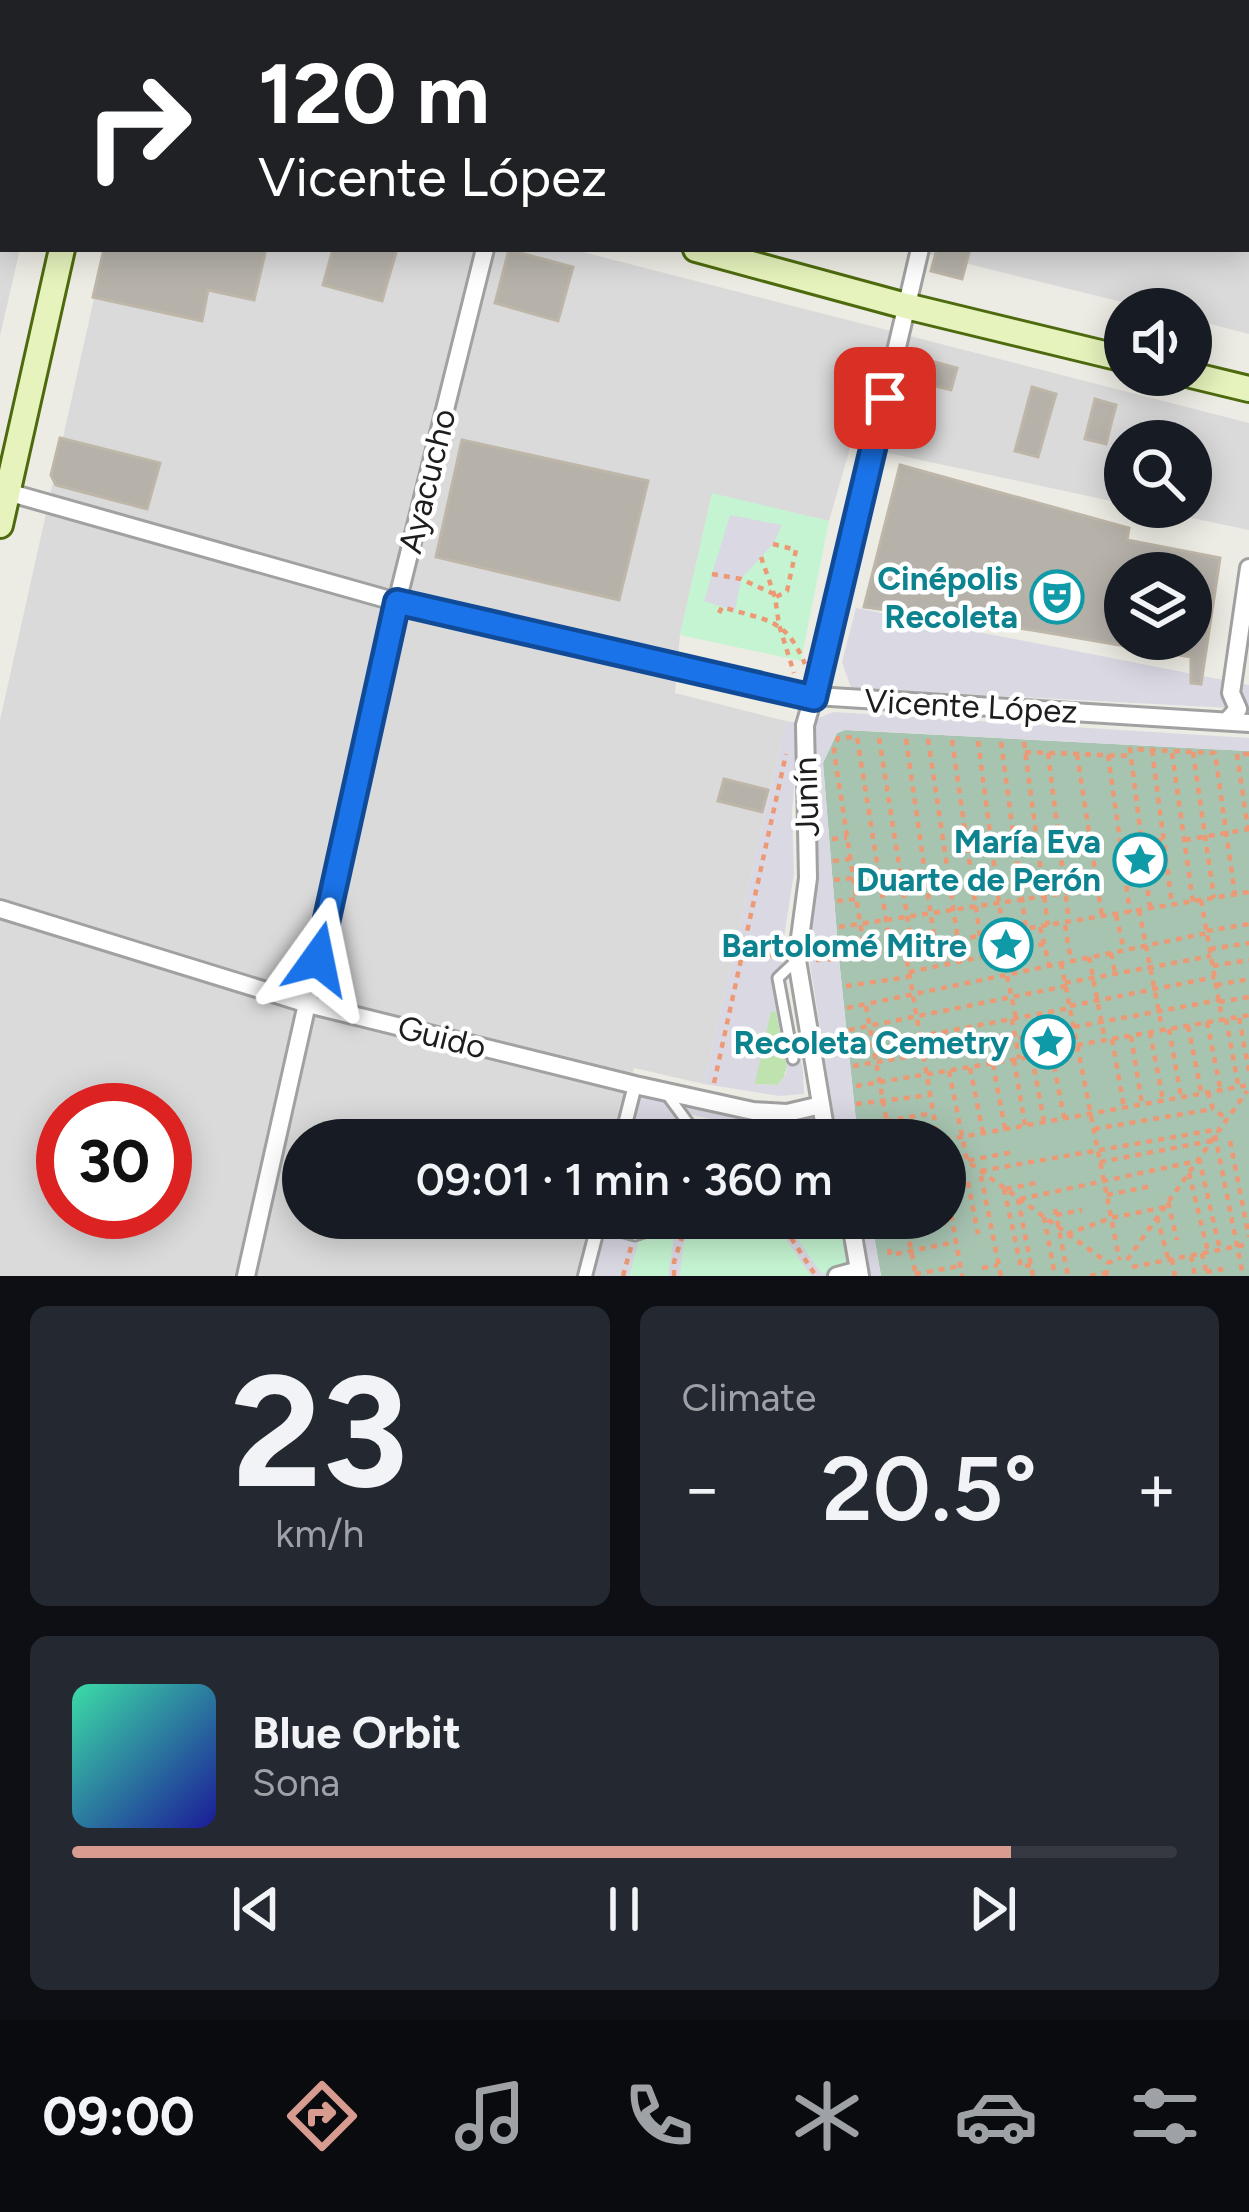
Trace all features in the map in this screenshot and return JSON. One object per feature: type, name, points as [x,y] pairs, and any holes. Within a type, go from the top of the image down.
[{"type":"main road","points":[[0,525],[61,252]]},
{"type":"main road","points":[[707,252],[1104,354]]},
{"type":"main road","points":[[1212,380],[1249,389]]},
{"type":"street","name":"Ayacucho","points":[[246,1276],[397,602],[484,252]]},
{"type":"street","name":"Junín","points":[[823,1119],[797,960],[808,878],[806,697],[919,252]]},
{"type":"street","name":"Vicente López","points":[[4,491],[397,602],[806,697],[1249,723]]},
{"type":"street","points":[[1228,720],[1238,709],[1231,693],[1249,568]]},
{"type":"street","name":"Guido","points":[[0,909],[308,1004],[633,1093],[666,1093],[753,1111],[788,1113],[821,1105]]},
{"type":"street","points":[[626,1119],[633,1093]]},
{"type":"street","points":[[585,1276],[594,1239]]},
{"type":"street","points":[[837,1276],[859,1273],[853,1239]]},
{"type":"lane","points":[[793,1059],[778,978],[797,960]]},
{"type":"lane","points":[[666,1093],[684,1119]]},
{"type":"path","points":[[712,574],[741,579],[774,596],[787,591],[796,550],[773,544]]},
{"type":"path","points":[[761,557],[779,625],[806,697]]},
{"type":"path","points":[[719,613],[722,607],[779,625],[795,638]]},
{"type":"path","points":[[865,955],[834,751],[838,738],[857,737],[891,951]]},
{"type":"path","points":[[879,738],[907,918],[909,974],[935,1119]]},
{"type":"path","points":[[905,739],[935,944]]},
{"type":"path","points":[[928,739],[958,940]]},
{"type":"path","points":[[952,740],[980,936]]},
{"type":"path","points":[[978,741],[1003,933]]},
{"type":"path","points":[[1001,742],[1026,929]]},
{"type":"path","points":[[1024,742],[1045,896],[1044,944],[1049,965]]},
{"type":"path","points":[[710,1102],[788,745]]},
{"type":"path","points":[[1150,908],[1130,749],[1215,753],[1234,895]]},
{"type":"path","points":[[1152,750],[1172,905]]},
{"type":"path","points":[[1172,751],[1197,901],[1219,1001],[1249,1101]]},
{"type":"path","points":[[1025,752],[1131,756]]},
{"type":"path","points":[[1193,752],[1214,898]]},
{"type":"path","points":[[1048,753],[1071,961]]},
{"type":"path","points":[[1077,754],[1102,916]]},
{"type":"path","points":[[1185,840],[1249,832],[1237,754],[1249,754]]},
{"type":"path","points":[[1108,755],[1130,912]]},
{"type":"path","points":[[827,786],[839,784]]},
{"type":"path","points":[[829,813],[843,812]]},
{"type":"path","points":[[832,839],[848,838]]},
{"type":"path","points":[[1120,843],[1164,840]]},
{"type":"path","points":[[833,861],[850,859]]},
{"type":"path","points":[[834,880],[853,878]]},
{"type":"path","points":[[839,927],[1097,888]]},
{"type":"path","points":[[839,959],[1249,892]]},
{"type":"path","points":[[837,901],[856,899]]},
{"type":"path","points":[[1139,910],[1181,1097]]},
{"type":"path","points":[[1116,914],[1124,950]]},
{"type":"path","points":[[848,1008],[1249,923]]},
{"type":"path","points":[[849,1030],[1249,943]]},
{"type":"path","points":[[846,986],[1044,944]]},
{"type":"path","points":[[743,950],[797,960]]},
{"type":"path","points":[[1111,952],[1115,974]]},
{"type":"path","points":[[1089,957],[1124,1108]]},
{"type":"path","points":[[1213,966],[1249,960]]},
{"type":"path","points":[[1061,963],[1111,1218],[1132,1276]]},
{"type":"path","points":[[1006,975],[1025,1126]]},
{"type":"path","points":[[896,1041],[1154,989],[1249,979]]},
{"type":"path","points":[[853,1066],[1249,997]]},
{"type":"path","points":[[866,1006],[887,1119]]},
{"type":"path","points":[[856,1086],[1249,1015]]},
{"type":"path","points":[[1238,1017],[1249,1072]]},
{"type":"path","points":[[1207,1022],[1221,1090]]},
{"type":"path","points":[[1188,1026],[1205,1093],[1213,1109],[1227,1119]]},
{"type":"path","points":[[1150,1032],[1163,1100]]},
{"type":"path","points":[[1131,1036],[1142,1104]]},
{"type":"path","points":[[852,1047],[873,1044]]},
{"type":"path","points":[[1052,1054],[1064,1118]]},
{"type":"path","points":[[1032,1057],[1044,1122]]},
{"type":"path","points":[[993,1064],[1005,1130]]},
{"type":"path","points":[[970,1068],[983,1133]]},
{"type":"path","points":[[949,1071],[958,1119]]},
{"type":"path","points":[[966,1136],[1245,1087]]},
{"type":"path","points":[[1108,1263],[1123,1259],[1157,1217],[1245,1087]]},
{"type":"path","points":[[633,1093],[661,1109],[666,1119]]},
{"type":"path","points":[[856,1104],[930,1095]]},
{"type":"path","points":[[1094,1129],[1213,1109]]},
{"type":"path","points":[[894,1119],[933,1113]]},
{"type":"path","points":[[980,1171],[1216,1135]]},
{"type":"path","points":[[1100,1162],[1216,1135]]},
{"type":"path","points":[[1216,1135],[1243,1276]]},
{"type":"path","points":[[1132,1267],[1249,1241],[1229,1141]]},
{"type":"path","points":[[967,1161],[1013,1152]]},
{"type":"path","points":[[966,1156],[1108,1263]]},
{"type":"path","points":[[1019,1199],[1198,1160]]},
{"type":"path","points":[[1198,1160],[1220,1250]]},
{"type":"path","points":[[980,1171],[1000,1276]]},
{"type":"path","points":[[1189,1173],[1206,1274],[1221,1269],[1222,1276]]},
{"type":"path","points":[[978,1234],[969,1184],[982,1183]]},
{"type":"path","points":[[1005,1188],[1036,1183]]},
{"type":"path","points":[[1107,1195],[1152,1186]]},
{"type":"path","points":[[1005,1188],[1021,1267],[1031,1265]]},
{"type":"path","points":[[1019,1199],[1033,1276]]},
{"type":"path","points":[[1067,1234],[1166,1204]]},
{"type":"path","points":[[1166,1204],[1177,1240]]},
{"type":"path","points":[[1068,1276],[1056,1212],[1082,1210]]},
{"type":"path","points":[[1044,1217],[1055,1276]]},
{"type":"path","points":[[1157,1217],[1175,1276]]},
{"type":"path","points":[[674,1276],[681,1239]]},
{"type":"path","points":[[792,1239],[816,1276]]},
{"type":"path","points":[[909,1239],[915,1275],[960,1266]]},
{"type":"path","points":[[955,1239],[962,1276]]},
{"type":"path","points":[[889,1249],[890,1255],[956,1243]]},
{"type":"path","points":[[1191,1256],[1195,1276]]},
{"type":"path","points":[[1090,1276],[1106,1274],[1108,1263]]},
{"type":"path","points":[[982,1268],[998,1265]]},
{"type":"shaded area","points":[[0,252],[19,252],[0,336]]},
{"type":"shaded area","points":[[104,252],[583,252],[1104,386],[1104,396],[1144,396],[1249,423],[1249,530],[1212,522],[1212,420],[1104,420],[1104,499],[851,445],[829,521],[712,494],[680,635],[675,693],[786,721],[704,1084],[634,1068],[620,1119],[282,1119],[282,1239],[586,1239],[576,1276],[0,1276],[0,720]]},
{"type":"shaded area","points":[[920,252],[1249,252],[1249,334],[1212,324],[1212,288],[1104,288],[1104,298]]},
{"type":"shaded area","points":[[730,515],[782,525],[773,544],[741,579],[735,611],[704,601]]},
{"type":"shaded area","points":[[856,608],[1249,685],[1249,709],[851,688],[842,662]]},
{"type":"shaded area","points":[[833,712],[1249,738],[1249,751],[837,733],[823,763],[856,1119],[835,1119],[808,952],[819,876],[811,732],[817,719]]},
{"type":"shaded area","points":[[786,721],[799,723],[792,813],[794,873],[781,957],[804,1094],[780,1096],[704,1084]],"holes":[[[771,1011],[776,1012],[786,1074],[777,1085],[755,1084]]]},
{"type":"shaded area","points":[[634,1092],[745,1119],[689,1114],[693,1119],[627,1119]]},
{"type":"shaded area","points":[[595,1239],[646,1239],[639,1241],[629,1276],[585,1276]]},
{"type":"shaded area","points":[[674,1239],[686,1239],[680,1276],[668,1276]]},
{"type":"shaded area","points":[[785,1239],[798,1239],[822,1274],[846,1265],[843,1239],[875,1239],[881,1276],[811,1276]]},
{"type":"green space","points":[[712,493],[829,521],[801,661],[680,635]]},
{"type":"green space","name":"Recoleta Cemetry","points":[[837,733],[1249,751],[1249,1276],[881,1276],[875,1239],[966,1239],[966,1119],[856,1119],[823,763]]},
{"type":"green space","points":[[770,1011],[776,1011],[787,1066],[777,1085],[754,1084]]},
{"type":"green space","points":[[595,1239],[854,1239],[860,1276],[585,1276]]},
{"type":"building","points":[[103,252],[265,252],[254,300],[208,290],[202,321],[93,297]]},
{"type":"building","points":[[332,252],[396,252],[382,301],[323,285]]},
{"type":"building","points":[[508,252],[573,267],[558,321],[495,303]]},
{"type":"building","points":[[936,252],[969,252],[962,279],[931,271]]},
{"type":"building","points":[[920,358],[957,368],[951,390],[903,378],[906,365]]},
{"type":"building","points":[[1032,387],[1056,394],[1038,457],[1015,451]]},
{"type":"building","points":[[1095,399],[1116,405],[1112,420],[1104,420],[1104,444],[1085,439]]},
{"type":"building","points":[[60,438],[160,463],[147,509],[56,485],[51,475]]},
{"type":"building","points":[[462,440],[648,481],[619,600],[436,557]]},
{"type":"building","points":[[900,465],[1104,521],[1104,528],[1129,528],[1127,540],[1189,552],[1104,552],[1104,642],[864,607]]},
{"type":"building","points":[[1212,556],[1220,558],[1212,611]]},
{"type":"building","points":[[1191,660],[1205,660],[1201,684],[1191,683]]},
{"type":"building","points":[[724,779],[768,790],[762,812],[718,801]]},
{"type":"place","name":"Cinépolis Recoleta","points":[[1057,597]]},
{"type":"place","name":"María Eva Duarte de Perón","points":[[1140,860]]},
{"type":"place","name":"Bartolomé Mitre","points":[[1006,945]]},
{"type":"place","name":"Recoleta Cemetry","points":[[1048,1042]]},
{"type":"route","points":[[318,959],[397,602],[814,698],[885,398]]}]
